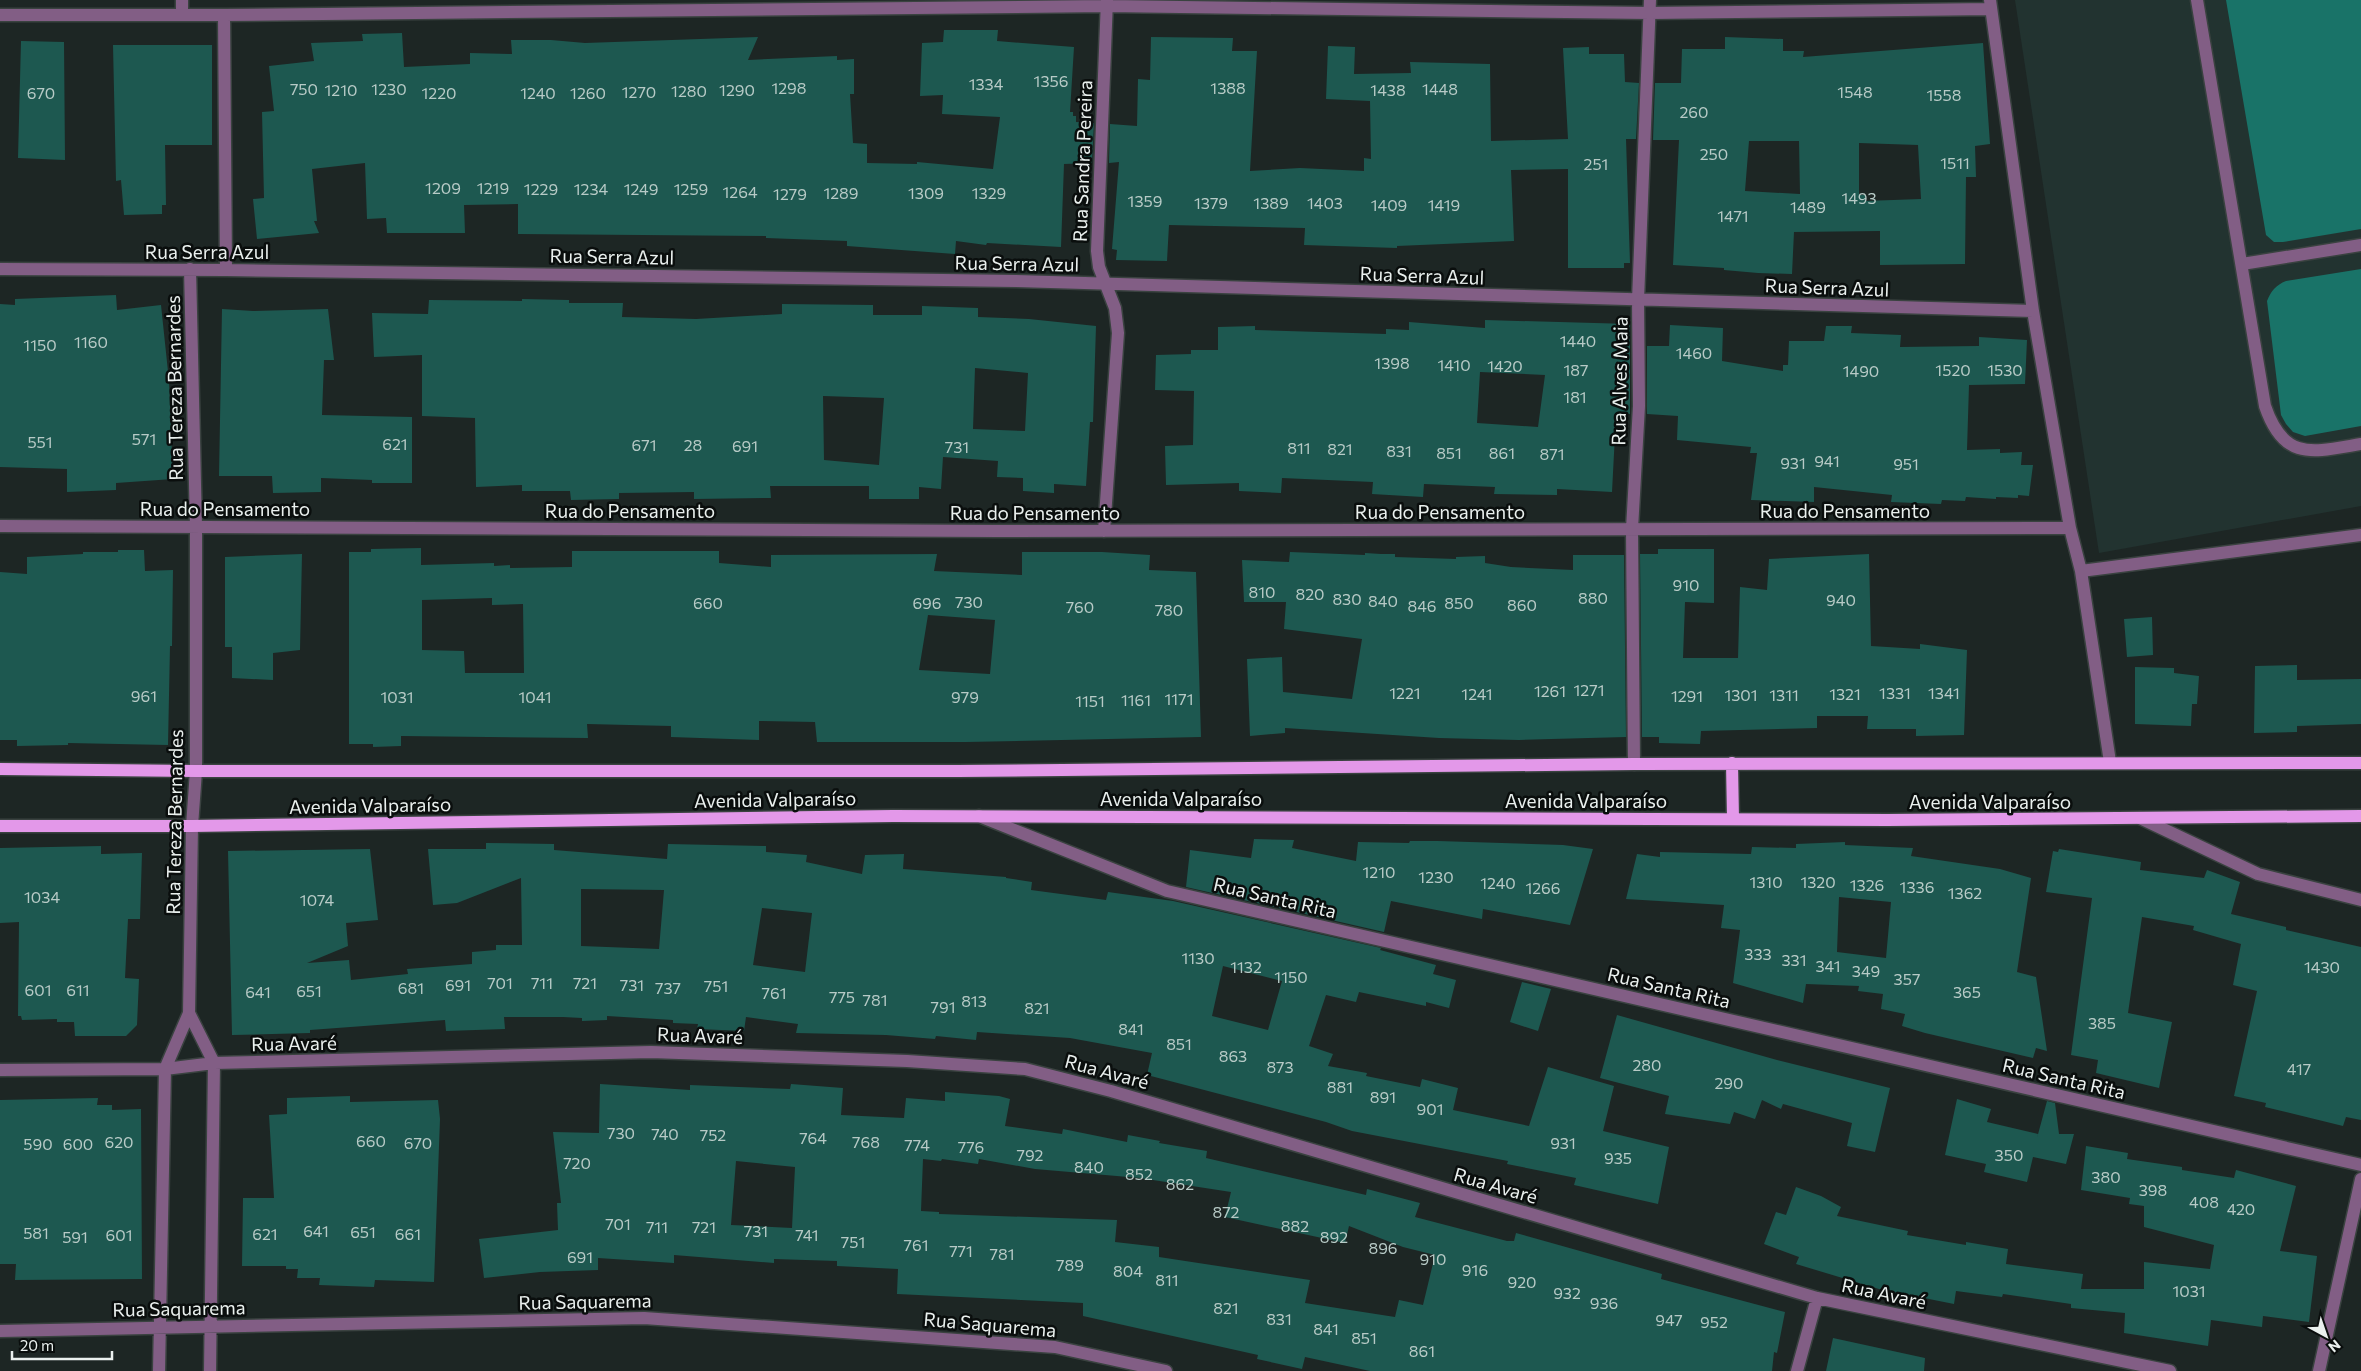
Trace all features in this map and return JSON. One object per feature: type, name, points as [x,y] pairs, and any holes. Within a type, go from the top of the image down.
[{"type":"main road","name":"Avenida Valparaíso","points":[[0,769],[196,771],[958,771],[1732,763],[2361,763]]},
{"type":"main road","points":[[1732,763],[1733,819]]},
{"type":"main road","name":"Avenida Valparaíso","points":[[0,826],[192,826],[979,816],[1733,819],[2361,816]]},
{"type":"street","points":[[182,0],[182,15]]},
{"type":"street","points":[[2197,0],[2265,406],[2272,426],[2290,445],[2314,452],[2361,444]]},
{"type":"street","points":[[0,15],[224,16],[1107,3],[1650,6],[1990,5],[2033,311],[2070,528],[2081,571],[2110,762]]},
{"type":"street","name":"Rua Sandra Pereira","points":[[1104,531],[1118,333],[1115,308],[1099,267],[1097,251],[1107,3]]},
{"type":"street","name":"Rua Alves Maia","points":[[1634,764],[1632,529],[1639,406],[1638,300],[1650,6]]},
{"type":"street","points":[[224,16],[226,270]]},
{"type":"street","points":[[2242,264],[2361,245]]},
{"type":"street","name":"Rua Serra Azul","points":[[0,270],[190,269],[1106,284],[2033,311]]},
{"type":"street","name":"Rua Tereza Bernardes","points":[[190,269],[196,527],[196,771],[192,826],[189,1014],[214,1064],[210,1371]]},
{"type":"street","name":"Rua do Pensamento","points":[[0,526],[1104,531],[2070,528]]},
{"type":"street","points":[[2081,571],[2361,535]]},
{"type":"street","name":"Rua Santa Rita","points":[[979,816],[1167,891],[2361,1165]]},
{"type":"street","points":[[2140,818],[2258,874],[2361,900]]},
{"type":"street","points":[[159,1371],[165,1070],[189,1014]]},
{"type":"street","name":"Rua Avaré","points":[[0,1070],[165,1070],[214,1064],[651,1052],[907,1061],[1025,1069],[1111,1091],[1817,1298],[2170,1371]]},
{"type":"street","points":[[2319,1371],[2361,1179]]},
{"type":"street","points":[[1797,1371],[1817,1298]]},
{"type":"street","name":"Rua Saquarema","points":[[0,1331],[644,1318],[1055,1347],[1166,1371]]},
{"type":"shaded area","points":[[2015,0],[2361,0],[2361,506],[2099,553]]},
{"type":"shaded area","points":[[2226,0],[2361,0],[2361,229],[2283,242],[2274,242],[2266,235]]},
{"type":"shaded area","points":[[2361,269],[2361,426],[2305,436],[2293,432],[2281,415],[2267,301],[2274,289],[2286,281]]},
{"type":"building","points":[[944,30],[998,30],[997,41],[1074,47],[1070,112],[1073,112],[1073,116],[1076,116],[1076,122],[1094,123],[1092,163],[1064,164],[1061,247],[987,243],[986,245],[956,241],[955,254],[847,246],[847,241],[766,238],[766,236],[518,234],[518,204],[464,205],[465,233],[387,233],[386,218],[367,219],[365,163],[312,169],[317,221],[314,221],[319,233],[257,239],[253,199],[264,198],[262,112],[274,111],[269,66],[314,61],[311,43],[363,41],[362,34],[402,33],[404,67],[470,64],[470,53],[512,54],[511,40],[551,40],[585,43],[758,37],[748,60],[837,56],[837,60],[854,59],[854,94],[850,94],[853,143],[867,144],[867,163],[917,164],[917,162],[993,169],[1000,117],[942,114],[943,95],[920,96],[922,43],[943,42]]},
{"type":"building","points":[[1151,37],[1233,38],[1232,51],[1257,51],[1250,171],[1300,168],[1364,171],[1364,158],[1371,159],[1370,101],[1326,99],[1328,46],[1355,47],[1354,74],[1411,73],[1410,62],[1490,64],[1491,141],[1568,139],[1563,48],[1589,47],[1589,54],[1624,54],[1625,82],[1639,83],[1636,139],[1626,139],[1630,263],[1624,263],[1624,268],[1568,268],[1568,169],[1511,170],[1514,241],[1397,246],[1397,248],[1304,245],[1305,228],[1169,225],[1167,261],[1116,260],[1117,250],[1112,249],[1119,162],[1109,163],[1110,124],[1137,126],[1138,79],[1150,80]]},
{"type":"building","points":[[1725,37],[1783,39],[1783,51],[1804,51],[1803,57],[1983,43],[1990,144],[1975,146],[1976,177],[1966,177],[1965,264],[1880,265],[1880,231],[1794,232],[1792,274],[1758,273],[1724,270],[1724,268],[1673,265],[1679,140],[1653,140],[1655,83],[1681,83],[1682,49],[1725,49]],"holes":[[[1749,141],[1799,141],[1800,194],[1745,191]],[[1859,143],[1918,145],[1921,199],[1865,201],[1865,195],[1859,195]]]},
{"type":"building","points":[[21,41],[64,42],[65,160],[18,158]]},
{"type":"building","points":[[113,45],[212,45],[212,145],[165,145],[166,205],[162,205],[162,214],[124,215],[121,180],[116,181]]},
{"type":"building","points":[[116,295],[117,310],[161,305],[169,381],[173,479],[116,483],[116,490],[67,492],[67,469],[0,467],[0,304],[15,305],[15,299]]},
{"type":"building","points":[[522,299],[569,300],[569,303],[623,303],[622,317],[696,319],[782,314],[782,304],[873,305],[873,315],[922,315],[922,306],[978,308],[978,317],[1029,319],[1096,326],[1093,422],[1090,422],[1086,486],[1054,484],[1054,493],[1023,491],[1023,478],[997,477],[998,461],[943,457],[941,489],[919,487],[919,499],[869,499],[869,486],[770,486],[771,498],[694,499],[694,492],[619,493],[619,499],[571,500],[570,491],[522,491],[522,485],[476,487],[475,418],[422,416],[422,355],[374,357],[372,313],[428,314],[429,300],[522,301]],"holes":[[[975,368],[1028,373],[1025,431],[973,429]],[[823,396],[884,398],[879,465],[824,460]]]},
{"type":"building","points":[[222,309],[253,311],[328,309],[334,360],[324,360],[322,415],[412,417],[412,483],[372,483],[372,480],[321,478],[321,492],[273,493],[272,476],[219,476]]},
{"type":"building","points":[[1485,320],[1630,324],[1630,414],[1620,413],[1620,415],[1616,415],[1612,492],[1557,489],[1557,495],[1494,494],[1495,487],[1424,484],[1423,497],[1372,494],[1373,482],[1282,478],[1281,493],[1239,491],[1239,483],[1166,485],[1165,446],[1193,445],[1194,391],[1155,390],[1156,355],[1191,354],[1191,350],[1218,350],[1218,327],[1255,326],[1255,330],[1386,334],[1386,329],[1409,330],[1409,322],[1485,328]],"holes":[[[1480,372],[1545,375],[1538,427],[1477,423]]]},
{"type":"building","points":[[1670,325],[1723,328],[1722,361],[1783,371],[1783,365],[1788,365],[1789,341],[1824,341],[1826,326],[1852,326],[1851,333],[1901,335],[1900,347],[1979,346],[1979,337],[2027,340],[2025,384],[1969,385],[1967,450],[2000,449],[2000,453],[2022,452],[2021,465],[2033,465],[2029,496],[2018,495],[2018,498],[1996,497],[1996,499],[1966,497],[1965,501],[1942,500],[1941,504],[1891,502],[1892,495],[1814,487],[1814,502],[1751,500],[1757,453],[1750,453],[1751,447],[1677,440],[1678,416],[1647,414],[1647,346],[1669,346]]},
{"type":"building","points":[[421,548],[421,565],[494,563],[494,566],[510,565],[510,568],[572,567],[572,551],[719,551],[719,563],[771,567],[771,555],[937,554],[934,571],[1022,575],[1022,552],[1102,552],[1150,555],[1149,570],[1196,572],[1201,737],[966,742],[817,742],[815,722],[759,721],[759,740],[671,737],[671,726],[587,724],[588,738],[401,736],[401,746],[373,747],[373,744],[349,744],[349,552],[371,552],[371,549]],"holes":[[[492,598],[492,605],[523,604],[524,673],[465,673],[464,651],[422,650],[422,600]],[[928,615],[995,620],[990,674],[919,670]]]},
{"type":"building","points":[[1658,549],[1714,549],[1714,603],[1685,602],[1683,658],[1738,658],[1740,587],[1767,590],[1769,559],[1869,554],[1871,646],[1920,649],[1920,644],[1967,650],[1964,735],[1916,736],[1916,729],[1867,729],[1868,716],[1817,716],[1817,728],[1701,731],[1700,744],[1659,743],[1659,737],[1642,737],[1640,554],[1658,554]]},
{"type":"building","points":[[118,550],[144,550],[145,571],[173,570],[168,745],[68,743],[68,745],[17,746],[17,740],[0,740],[0,572],[27,574],[27,557],[83,554],[83,552],[118,552]]},
{"type":"building","points":[[1290,552],[1365,555],[1365,553],[1395,554],[1395,557],[1456,559],[1456,557],[1485,556],[1485,563],[1511,567],[1573,570],[1573,555],[1624,555],[1626,737],[1519,740],[1439,738],[1285,728],[1285,733],[1250,736],[1247,659],[1282,657],[1283,692],[1352,699],[1362,639],[1284,629],[1286,602],[1244,602],[1242,560],[1289,562]]},
{"type":"building","points":[[302,554],[300,650],[273,653],[273,680],[232,678],[232,647],[225,647],[225,557]]},
{"type":"building","points":[[2152,617],[2153,655],[2127,657],[2124,619]]},
{"type":"building","points":[[2297,665],[2297,680],[2361,679],[2361,724],[2297,726],[2297,732],[2254,733],[2255,666]]},
{"type":"building","points":[[2135,667],[2174,668],[2174,673],[2199,676],[2197,704],[2192,704],[2191,726],[2135,724]]},
{"type":"building","points":[[1254,839],[1294,840],[1292,848],[1356,861],[1358,842],[1409,843],[1410,841],[1438,841],[1563,845],[1593,849],[1570,925],[1483,909],[1482,919],[1391,901],[1384,932],[1186,887],[1190,850],[1251,858]]},
{"type":"building","points":[[1845,842],[1845,845],[1913,848],[1911,856],[2000,869],[2031,878],[2017,972],[2036,977],[2047,1051],[2036,1048],[2033,1058],[1902,1026],[1905,1014],[1881,1009],[1883,994],[1858,991],[1859,986],[1806,984],[1803,1003],[1733,983],[1740,930],[1721,928],[1724,905],[1626,899],[1637,854],[1660,857],[1660,852],[1751,854],[1752,847],[1796,848],[1796,844]],"holes":[[[1839,897],[1891,902],[1886,958],[1837,952]]]},
{"type":"building","points":[[486,843],[554,844],[554,850],[667,859],[668,844],[766,846],[766,852],[807,855],[806,862],[862,874],[865,855],[904,854],[903,869],[1006,877],[1032,882],[1031,890],[1106,900],[1108,892],[1173,901],[1381,948],[1380,950],[1436,965],[1433,974],[1456,980],[1449,1008],[1426,1002],[1426,1006],[1359,992],[1356,1002],[1326,995],[1309,1046],[1333,1054],[1328,1066],[1367,1073],[1366,1076],[1420,1087],[1422,1079],[1458,1088],[1453,1110],[1529,1126],[1548,1067],[1614,1086],[1603,1131],[1669,1147],[1658,1204],[1574,1185],[1576,1178],[1507,1164],[1508,1161],[1352,1131],[1326,1122],[1147,1075],[1152,1053],[1070,1038],[977,1032],[976,1040],[936,1036],[935,1039],[886,1035],[796,1033],[798,1024],[746,1017],[744,1031],[697,1029],[698,1024],[673,1023],[673,1020],[607,1016],[607,1020],[582,1021],[582,1018],[563,1017],[504,1017],[505,1029],[446,1031],[445,1020],[310,1030],[310,1033],[232,1035],[228,851],[370,849],[378,920],[346,923],[348,946],[307,963],[349,960],[351,980],[408,974],[407,969],[472,964],[472,952],[496,950],[496,945],[522,945],[521,878],[457,903],[433,905],[428,849],[486,849]],"holes":[[[581,889],[664,890],[659,949],[581,946]],[[762,908],[812,913],[805,972],[753,965]],[[1223,966],[1282,981],[1268,1030],[1212,1016]]]},
{"type":"building","points":[[101,846],[101,854],[142,853],[140,919],[128,919],[125,978],[139,979],[137,1025],[126,1036],[75,1036],[74,1022],[57,1022],[57,1019],[22,1020],[21,1016],[18,1016],[19,922],[0,923],[0,848]]},
{"type":"building","points":[[2059,849],[2141,862],[2140,870],[2204,878],[2207,870],[2240,882],[2231,914],[2286,927],[2286,930],[2361,947],[2361,1120],[2346,1117],[2343,1126],[2265,1107],[2266,1103],[2234,1096],[2257,991],[2233,985],[2241,944],[2193,930],[2194,926],[2142,917],[2128,1013],[2172,1022],[2159,1088],[2096,1073],[2098,1060],[2071,1055],[2092,898],[2046,892],[2053,851],[2058,852]]},
{"type":"building","points":[[1522,982],[1551,989],[1538,1031],[1510,1022]]},
{"type":"building","points":[[1617,1015],[1777,1060],[1890,1088],[1875,1152],[1847,1146],[1852,1123],[1783,1104],[1781,1109],[1762,1100],[1755,1119],[1734,1112],[1730,1124],[1665,1114],[1669,1096],[1600,1078]]},
{"type":"building","points":[[600,1084],[690,1090],[690,1085],[790,1089],[791,1084],[843,1088],[841,1115],[904,1118],[906,1098],[945,1101],[945,1092],[999,1096],[1010,1099],[1005,1126],[1062,1134],[1063,1129],[1127,1142],[1128,1135],[1160,1141],[1159,1143],[1207,1151],[1206,1158],[1366,1195],[1367,1189],[1420,1203],[1415,1217],[1507,1241],[1514,1241],[1516,1233],[1662,1274],[1661,1279],[1785,1312],[1777,1353],[1774,1352],[1772,1371],[1370,1371],[1305,1357],[1302,1369],[1257,1359],[1258,1355],[1083,1316],[1083,1303],[897,1294],[898,1269],[837,1266],[837,1261],[774,1259],[774,1263],[674,1255],[674,1263],[598,1258],[598,1270],[540,1272],[484,1278],[479,1239],[558,1230],[557,1203],[561,1203],[553,1132],[599,1133]],"holes":[[[923,1159],[941,1161],[942,1159],[978,1164],[979,1159],[1035,1169],[1140,1178],[1231,1192],[1225,1217],[1345,1243],[1349,1226],[1403,1247],[1435,1255],[1423,1305],[1399,1300],[1395,1317],[1305,1303],[1310,1280],[1159,1257],[1159,1247],[1115,1242],[1117,1220],[939,1214],[939,1212],[921,1211]],[[736,1161],[795,1167],[792,1228],[731,1225]]]},
{"type":"building","points":[[350,1096],[350,1102],[438,1100],[440,1119],[434,1282],[375,1280],[374,1287],[319,1285],[320,1278],[297,1278],[298,1269],[286,1269],[286,1266],[242,1266],[243,1198],[274,1198],[269,1115],[287,1114],[287,1098]]},
{"type":"building","points":[[98,1098],[97,1105],[112,1105],[112,1110],[141,1109],[142,1279],[15,1280],[16,1264],[0,1264],[0,1100]]},
{"type":"building","points":[[1957,1099],[1991,1109],[1987,1122],[2038,1134],[2037,1138],[2047,1101],[2055,1103],[2059,1134],[2074,1134],[2066,1164],[2033,1157],[2027,1182],[1984,1172],[1986,1164],[1945,1155]]},
{"type":"building","points":[[2086,1146],[2128,1153],[2127,1159],[2182,1167],[2182,1170],[2234,1178],[2236,1170],[2296,1186],[2280,1251],[2317,1256],[2309,1322],[2263,1316],[2262,1327],[2211,1320],[2208,1346],[2124,1333],[2125,1313],[2071,1308],[2071,1304],[2003,1294],[2002,1297],[1956,1291],[1954,1304],[1879,1289],[1796,1264],[1799,1257],[1764,1244],[1776,1212],[1786,1215],[1796,1187],[1821,1196],[1841,1207],[1837,1216],[1908,1231],[1907,1235],[1966,1245],[1966,1242],[2008,1249],[2006,1264],[2083,1274],[2081,1289],[2144,1289],[2144,1262],[2210,1269],[2214,1245],[2144,1227],[2144,1206],[2129,1204],[2130,1198],[2081,1190]]},
{"type":"building","points":[[1833,1338],[1925,1358],[1924,1371],[1826,1371]]}]
